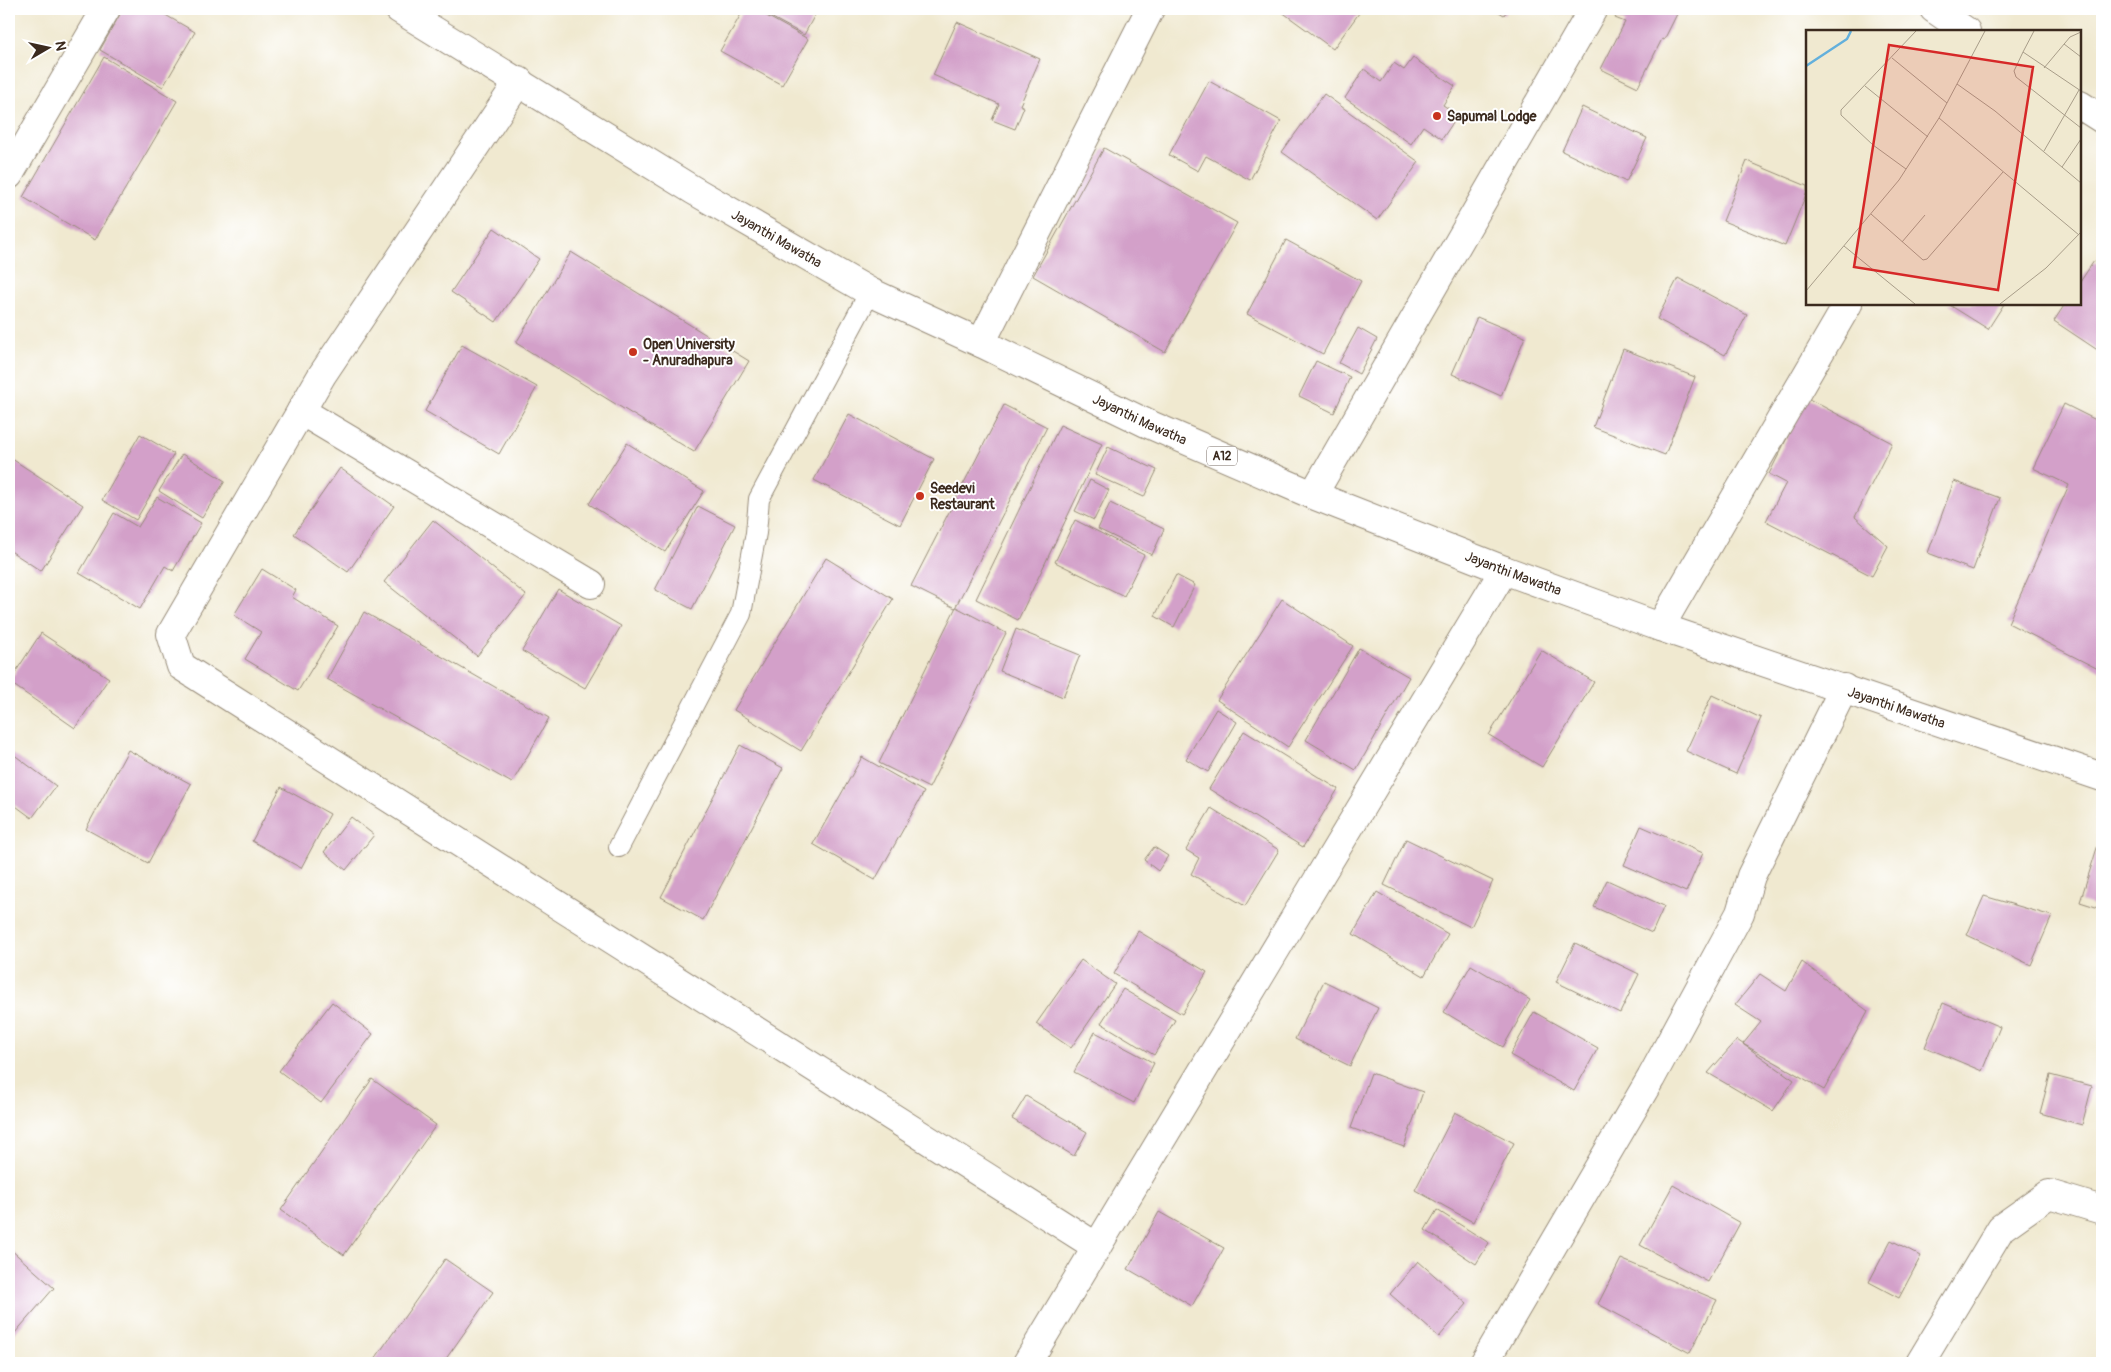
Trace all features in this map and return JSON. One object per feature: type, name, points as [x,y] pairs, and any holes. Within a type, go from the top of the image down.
[{"type":"main road","points":[[9,175],[106,9]]},
{"type":"main road","name":"Jayanthi Mawatha","points":[[399,9],[694,190],[870,292],[981,343],[1146,423],[1313,495],[1504,570],[1660,627],[2102,777]]},
{"type":"main road","points":[[981,343],[1150,9]]},
{"type":"main road","points":[[1313,495],[1593,9]]},
{"type":"main road","points":[[1934,9],[1965,30]]},
{"type":"main road","points":[[519,81],[322,375],[172,634],[181,666],[1097,1247]]},
{"type":"main road","points":[[2081,106],[2102,119]]},
{"type":"main road","points":[[1660,627],[1847,305]]},
{"type":"main road","points":[[301,411],[591,584]]},
{"type":"main road","points":[[1027,1363],[1504,570]]},
{"type":"main road","points":[[1484,1363],[1651,1078],[1740,912],[1750,876],[1844,688]]},
{"type":"main road","points":[[1920,1363],[2001,1228],[2048,1194],[2102,1210]]},
{"type":"lane","points":[[619,847],[742,614],[756,533],[759,499],[870,292]]},
{"type":"building","points":[[123,9],[155,9],[195,32],[163,87],[100,50]]},
{"type":"building","points":[[744,9],[754,9],[808,39],[782,85],[720,51]]},
{"type":"building","points":[[756,9],[818,9],[804,35]]},
{"type":"building","points":[[1278,9],[1362,9],[1333,49]]},
{"type":"building","points":[[1494,9],[1508,9],[1504,15]]},
{"type":"building","points":[[1620,9],[1679,10],[1638,87],[1601,69],[1625,22],[1615,18]]},
{"type":"building","points":[[957,22],[1040,59],[1020,105],[1024,107],[1015,129],[992,120],[999,104],[933,75]]},
{"type":"building","points":[[104,57],[177,101],[95,240],[23,197]]},
{"type":"building","points":[[1413,58],[1455,86],[1443,105],[1458,115],[1442,139],[1423,126],[1411,144],[1345,98],[1364,69],[1381,82],[1394,63],[1404,70]]},
{"type":"building","points":[[1209,81],[1281,121],[1250,180],[1206,156],[1198,171],[1169,155]]},
{"type":"building","points":[[1324,94],[1419,162],[1377,220],[1282,152]]},
{"type":"building","points":[[1582,107],[1647,138],[1626,182],[1562,151]]},
{"type":"building","points":[[1104,148],[1237,223],[1165,352],[1033,276]]},
{"type":"building","points":[[1747,161],[1806,186],[1806,194],[1785,246],[1723,221]]},
{"type":"building","points":[[494,228],[539,259],[496,322],[451,292]]},
{"type":"building","points":[[1286,240],[1361,281],[1323,354],[1247,314]]},
{"type":"building","name":"Open University - Anuradhapura","points":[[571,252],[749,361],[694,452],[516,343]]},
{"type":"building","points":[[2094,261],[2102,267],[2102,353],[2054,321],[2064,305],[2081,305],[2081,280]]},
{"type":"building","points":[[1678,278],[1747,315],[1725,355],[1657,319]]},
{"type":"building","points":[[1950,305],[2003,305],[1988,329]]},
{"type":"building","points":[[1477,317],[1525,337],[1501,396],[1452,374]]},
{"type":"building","points":[[1358,328],[1377,339],[1359,374],[1339,363]]},
{"type":"building","points":[[462,345],[537,387],[499,454],[425,411]]},
{"type":"building","points":[[1623,349],[1695,377],[1665,455],[1593,427]]},
{"type":"building","points":[[1316,361],[1350,377],[1334,413],[1299,396]]},
{"type":"building","points":[[1807,398],[1892,443],[1855,517],[1888,546],[1872,576],[1766,521],[1786,483],[1769,474]]},
{"type":"building","points":[[2064,404],[2098,421],[2102,411],[2102,671],[2008,623],[2069,485],[2033,468]]},
{"type":"building","points":[[1004,405],[1047,427],[955,608],[911,586]]},
{"type":"building","points":[[849,414],[934,459],[900,525],[814,480]]},
{"type":"building","points":[[1060,425],[1102,444],[1018,620],[976,599]]},
{"type":"building","points":[[140,434],[174,454],[136,520],[102,500]]},
{"type":"building","points":[[627,443],[704,491],[665,552],[589,504]]},
{"type":"building","points":[[1108,447],[1157,470],[1144,497],[1095,475]]},
{"type":"building","points":[[182,454],[225,481],[202,518],[159,491]]},
{"type":"building","points":[[9,457],[83,505],[41,571],[9,550]]},
{"type":"building","points":[[340,468],[394,506],[348,572],[294,534]]},
{"type":"building","points":[[1090,480],[1109,490],[1094,520],[1075,511]]},
{"type":"building","points":[[1954,481],[2000,498],[1973,570],[1928,553]]},
{"type":"building","points":[[157,497],[201,523],[173,571],[165,566],[140,609],[79,573],[114,513],[138,527]]},
{"type":"building","points":[[1110,503],[1164,529],[1152,555],[1098,529]]},
{"type":"building","points":[[698,506],[735,525],[692,609],[655,590]]},
{"type":"building","points":[[433,520],[526,595],[477,656],[384,582]]},
{"type":"building","points":[[1075,520],[1144,555],[1124,596],[1055,562]]},
{"type":"building","points":[[826,558],[893,599],[801,751],[734,710]]},
{"type":"building","points":[[262,569],[296,590],[292,597],[338,626],[298,691],[245,659],[261,632],[234,615]]},
{"type":"building","points":[[1176,575],[1195,585],[1174,627],[1155,616]]},
{"type":"building","points":[[558,589],[621,626],[585,688],[522,651]]},
{"type":"building","points":[[1282,599],[1353,646],[1288,747],[1217,700]]},
{"type":"building","points":[[956,607],[1006,633],[929,788],[879,763]]},
{"type":"building","points":[[364,612],[549,718],[512,783],[327,679]]},
{"type":"building","points":[[1016,629],[1080,655],[1063,697],[1000,671]]},
{"type":"building","points":[[41,633],[109,678],[75,728],[9,682]]},
{"type":"building","points":[[1359,648],[1409,677],[1356,770],[1306,740]]},
{"type":"building","points":[[1541,650],[1594,682],[1542,767],[1489,735]]},
{"type":"building","points":[[1712,695],[1761,718],[1736,774],[1686,751]]},
{"type":"building","points":[[1216,709],[1237,722],[1208,772],[1186,759]]},
{"type":"building","points":[[1244,731],[1338,789],[1303,847],[1209,789]]},
{"type":"building","points":[[740,745],[783,768],[703,920],[661,897]]},
{"type":"building","points":[[128,750],[191,784],[148,863],[86,829]]},
{"type":"building","points":[[9,751],[56,786],[32,818],[9,801]]},
{"type":"building","points":[[862,757],[924,792],[875,880],[813,844]]},
{"type":"building","points":[[281,787],[330,814],[301,868],[252,841]]},
{"type":"building","points":[[1211,808],[1279,850],[1245,906],[1191,874],[1199,858],[1186,850]]},
{"type":"building","points":[[351,817],[374,835],[346,870],[324,852]]},
{"type":"building","points":[[1641,826],[1703,853],[1686,892],[1624,865]]},
{"type":"building","points":[[2102,832],[2102,909],[2080,902]]},
{"type":"building","points":[[1406,839],[1493,881],[1471,927],[1384,885]]},
{"type":"building","points":[[1154,847],[1168,856],[1158,871],[1144,860]]},
{"type":"building","points":[[1607,880],[1664,906],[1652,933],[1594,907]]},
{"type":"building","points":[[1377,892],[1448,934],[1424,976],[1353,934]]},
{"type":"building","points":[[1984,896],[2052,916],[2031,965],[1967,935]]},
{"type":"building","points":[[1138,931],[1207,972],[1182,1014],[1114,974]]},
{"type":"building","points":[[1575,943],[1639,974],[1620,1013],[1556,982]]},
{"type":"building","points":[[1081,960],[1115,984],[1071,1048],[1036,1024]]},
{"type":"building","points":[[1802,962],[1868,1011],[1824,1090],[1743,1044],[1761,1022],[1735,1005],[1760,974],[1786,991]]},
{"type":"building","points":[[1471,965],[1530,1000],[1503,1047],[1444,1012]]},
{"type":"building","points":[[1324,981],[1378,1008],[1350,1066],[1295,1039]]},
{"type":"building","points":[[1123,989],[1175,1020],[1154,1055],[1101,1023]]},
{"type":"building","points":[[332,1002],[373,1034],[321,1103],[279,1071]]},
{"type":"building","points":[[1943,1003],[2000,1027],[1982,1071],[1925,1047]]},
{"type":"building","points":[[1534,1012],[1598,1048],[1574,1091],[1510,1055]]},
{"type":"building","points":[[1095,1032],[1154,1063],[1134,1103],[1074,1072]]},
{"type":"building","points":[[1737,1040],[1794,1080],[1773,1111],[1708,1073]]},
{"type":"building","points":[[1371,1073],[1423,1092],[1404,1147],[1351,1128]]},
{"type":"building","points":[[2050,1075],[2092,1086],[2082,1125],[2040,1113]]},
{"type":"building","points":[[372,1079],[436,1125],[344,1255],[281,1210]]},
{"type":"building","points":[[1026,1096],[1087,1132],[1074,1156],[1012,1119]]},
{"type":"building","points":[[1455,1112],[1514,1143],[1473,1222],[1415,1190]]},
{"type":"building","points":[[1673,1185],[1740,1223],[1708,1282],[1640,1245]]},
{"type":"building","points":[[1437,1210],[1489,1243],[1476,1264],[1425,1230]]},
{"type":"building","points":[[1159,1212],[1224,1248],[1192,1306],[1128,1269]]},
{"type":"building","points":[[1891,1240],[1921,1256],[1899,1298],[1869,1282]]},
{"type":"building","points":[[9,1248],[54,1288],[14,1334],[9,1330]]},
{"type":"building","points":[[445,1259],[493,1292],[443,1363],[372,1363]]},
{"type":"building","points":[[1621,1259],[1717,1300],[1690,1353],[1598,1304]]},
{"type":"building","points":[[1418,1261],[1467,1304],[1439,1337],[1390,1294]]},
{"type":"place","name":"Sapumal Lodge","points":[[1437,116]]},
{"type":"place","name":"Open University - Anuradhapura","points":[[633,352]]},
{"type":"place","name":"Seedevi Restaurant","points":[[920,496]]}]
